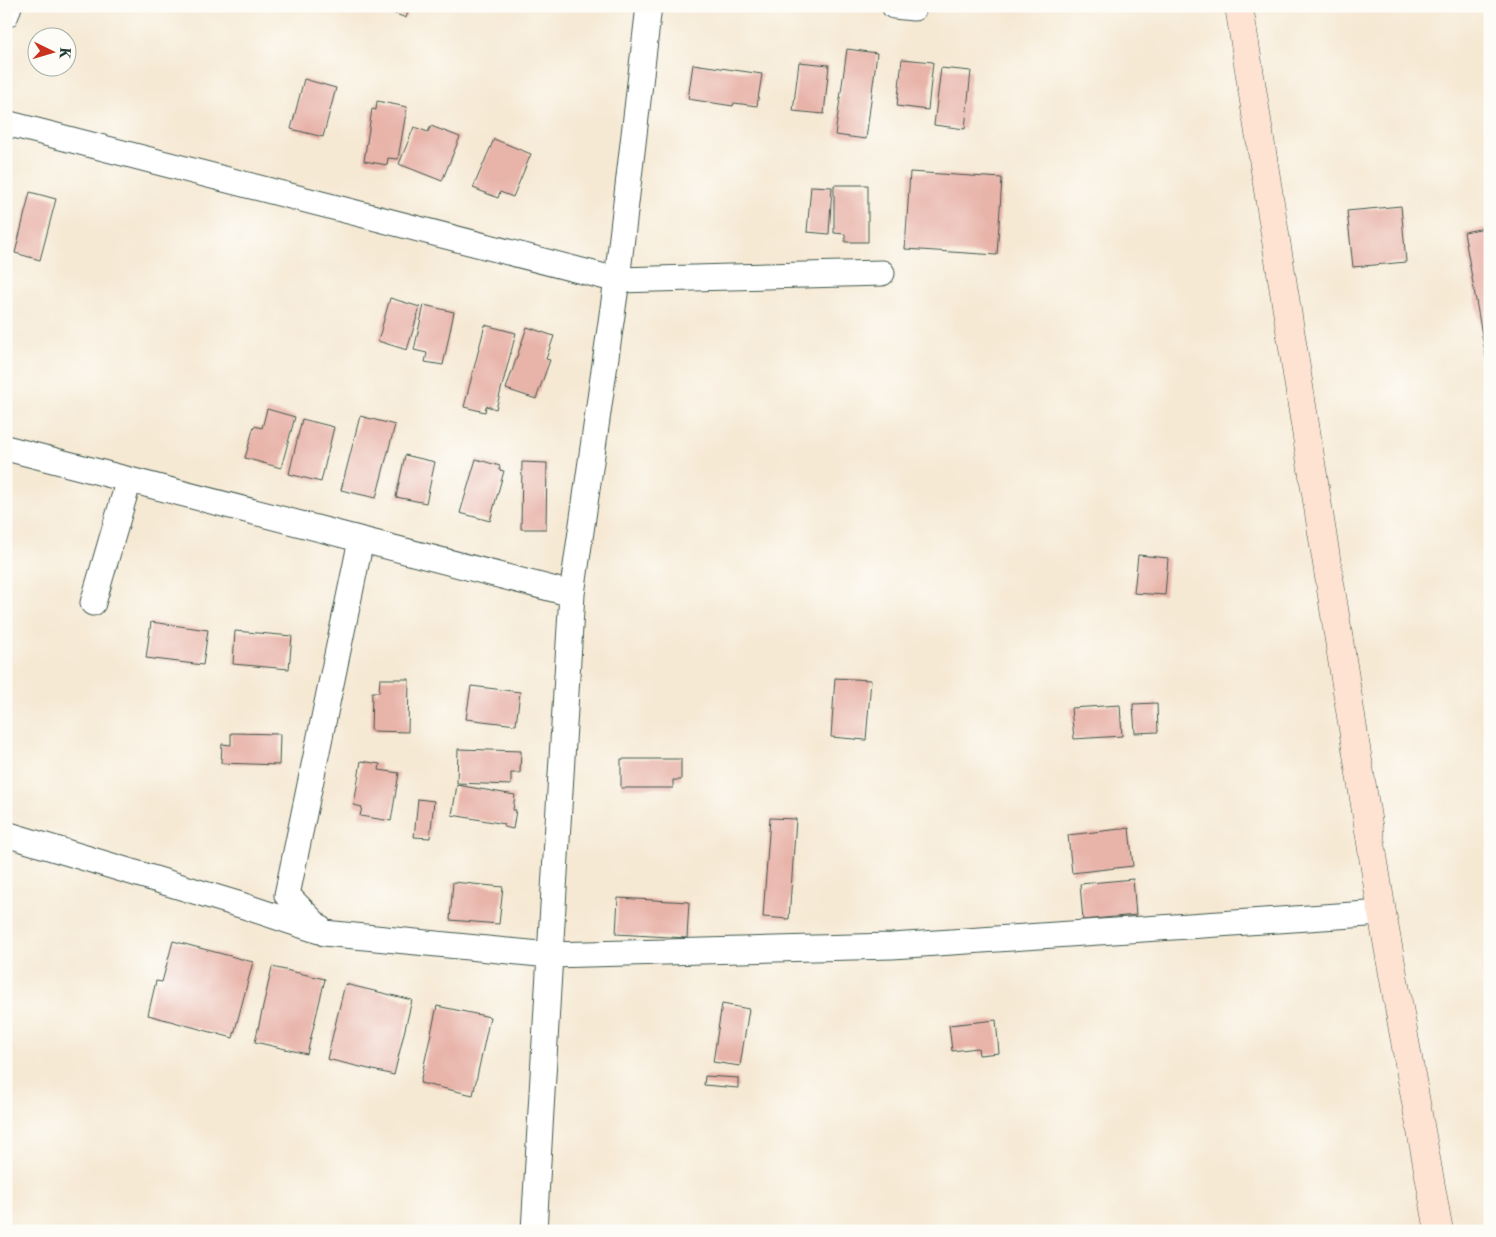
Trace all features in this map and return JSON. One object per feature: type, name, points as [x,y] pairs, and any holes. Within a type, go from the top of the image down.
[{"type":"street","points":[[6,15],[9,6]]},
{"type":"street","points":[[534,1231],[572,594],[617,280],[649,6]]},
{"type":"street","points":[[1239,6],[1382,913],[1439,1231]]},
{"type":"street","points":[[6,124],[617,280],[882,273]]},
{"type":"street","points":[[6,448],[572,594]]},
{"type":"street","points":[[93,603],[128,480]]},
{"type":"street","points":[[324,933],[287,895],[360,540]]},
{"type":"street","points":[[6,834],[244,906],[324,933],[550,955],[892,946],[1382,913]]},
{"type":"building","points":[[376,6],[410,6],[406,18]]},
{"type":"building","points":[[847,49],[877,53],[866,139],[835,135]]},
{"type":"building","points":[[902,59],[933,62],[928,110],[897,106]]},
{"type":"building","points":[[799,62],[829,65],[824,114],[793,111]]},
{"type":"building","points":[[693,64],[762,74],[757,106],[734,103],[733,106],[688,99]]},
{"type":"building","points":[[941,68],[971,71],[965,129],[934,125]]},
{"type":"building","points":[[304,79],[336,88],[323,137],[291,129]]},
{"type":"building","points":[[377,101],[407,107],[398,159],[388,158],[387,165],[364,161],[372,109],[376,110]]},
{"type":"building","points":[[431,126],[460,137],[442,181],[399,164],[414,127],[428,132]]},
{"type":"building","points":[[494,139],[531,154],[513,197],[500,192],[498,198],[473,188]]},
{"type":"building","points":[[910,172],[1002,178],[997,255],[905,249]]},
{"type":"building","points":[[834,185],[868,185],[868,242],[845,242],[845,234],[834,233]]},
{"type":"building","points":[[811,186],[832,187],[829,234],[807,232]]},
{"type":"building","points":[[30,192],[56,199],[40,260],[15,253]]},
{"type":"building","points":[[1401,206],[1406,262],[1353,267],[1347,211]]},
{"type":"building","points":[[1490,227],[1490,375],[1489,375],[1464,232]]},
{"type":"building","points":[[390,298],[420,307],[407,350],[378,341]]},
{"type":"building","points":[[424,305],[454,312],[443,365],[425,362],[427,353],[414,350]]},
{"type":"building","points":[[485,325],[516,333],[496,409],[486,406],[485,412],[464,407]]},
{"type":"building","points":[[527,327],[554,336],[546,359],[550,360],[536,399],[506,389]]},
{"type":"building","points":[[267,409],[295,417],[281,468],[245,458],[254,426],[262,428]]},
{"type":"building","points":[[360,416],[395,425],[376,498],[341,490]]},
{"type":"building","points":[[302,419],[334,427],[321,482],[289,474]]},
{"type":"building","points":[[405,455],[435,462],[426,503],[396,497]]},
{"type":"building","points":[[476,459],[500,466],[499,470],[504,471],[490,521],[460,513]]},
{"type":"building","points":[[522,462],[547,463],[546,529],[521,529]]},
{"type":"building","points":[[1138,555],[1168,558],[1165,595],[1134,593]]},
{"type":"building","points":[[151,622],[208,630],[203,665],[146,658]]},
{"type":"building","points":[[235,631],[292,636],[289,669],[233,664]]},
{"type":"building","points":[[835,678],[871,680],[866,740],[831,737]]},
{"type":"building","points":[[380,679],[409,679],[408,732],[371,731],[372,692],[379,692]]},
{"type":"building","points":[[471,686],[520,692],[516,725],[466,719]]},
{"type":"building","points":[[1157,703],[1158,732],[1135,733],[1133,704]]},
{"type":"building","points":[[1120,705],[1122,736],[1074,739],[1071,708]]},
{"type":"building","points":[[231,733],[280,734],[279,765],[221,763],[222,744],[231,745]]},
{"type":"building","points":[[458,749],[521,751],[520,773],[511,773],[511,785],[457,783]]},
{"type":"building","points":[[621,759],[681,759],[681,780],[673,780],[673,788],[621,788]]},
{"type":"building","points":[[361,761],[380,764],[379,770],[399,773],[391,821],[360,816],[362,807],[354,805]]},
{"type":"building","points":[[457,785],[515,795],[513,810],[516,810],[513,829],[504,827],[505,824],[452,815]]},
{"type":"building","points":[[418,799],[434,801],[430,838],[414,837]]},
{"type":"building","points":[[770,818],[796,819],[789,919],[763,917]]},
{"type":"building","points":[[1129,828],[1133,866],[1072,873],[1068,835]]},
{"type":"building","points":[[1133,879],[1136,915],[1083,920],[1080,884]]},
{"type":"building","points":[[453,882],[503,887],[499,924],[450,920]]},
{"type":"building","points":[[618,898],[689,902],[687,938],[616,934]]},
{"type":"building","points":[[173,941],[253,962],[233,1038],[148,1015],[156,981],[162,982]]},
{"type":"building","points":[[272,967],[325,979],[307,1054],[255,1042]]},
{"type":"building","points":[[345,984],[412,1000],[394,1075],[327,1059]]},
{"type":"building","points":[[722,1004],[749,1009],[740,1066],[713,1062]]},
{"type":"building","points":[[437,1006],[490,1017],[473,1095],[420,1083]]},
{"type":"building","points":[[996,1020],[999,1053],[979,1055],[978,1048],[952,1051],[949,1025]]},
{"type":"building","points":[[705,1076],[738,1078],[738,1088],[704,1085]]}]
